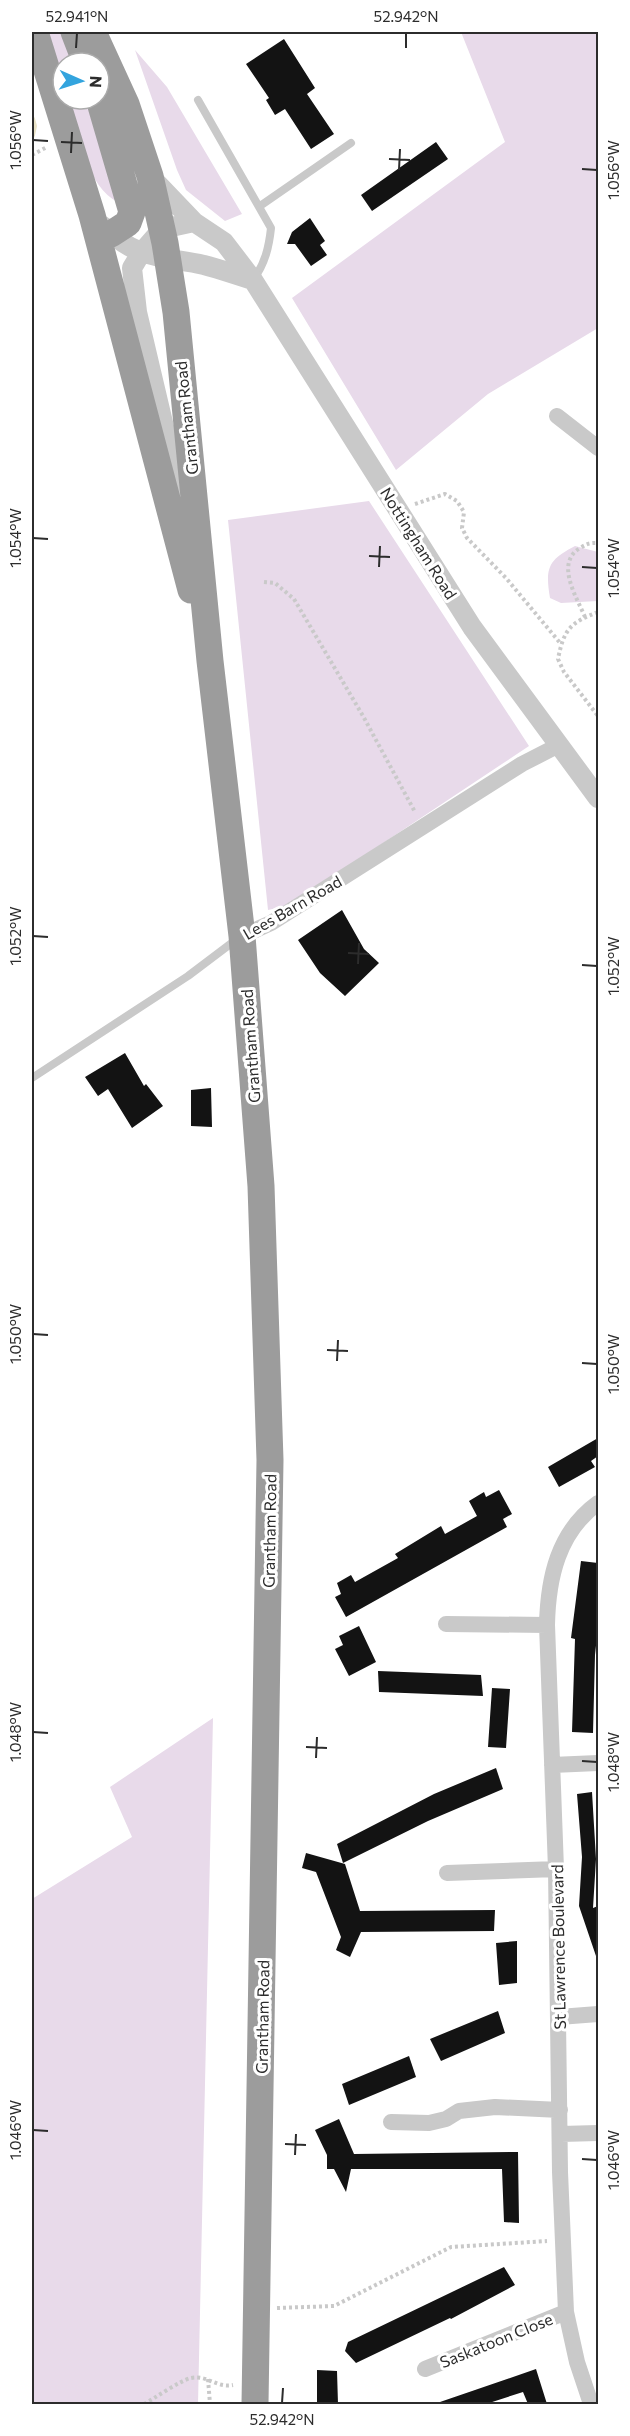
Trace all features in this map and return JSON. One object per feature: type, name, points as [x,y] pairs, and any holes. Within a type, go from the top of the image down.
[{"type":"highway","name":"Grantham Road","points":[[35,32],[101,224],[169,513],[210,661]]},
{"type":"highway","points":[[74,32],[81,51]]},
{"type":"highway","name":"Grantham Road","points":[[93,32],[126,104],[150,176],[162,229],[176,312],[210,661],[242,936],[261,1186],[270,1460],[255,2392]]},
{"type":"highway","points":[[101,224],[128,224],[132,212],[103,111]]},
{"type":"street","name":"Nottingham Road","points":[[150,176],[194,222],[224,242],[252,280],[472,627],[598,798]]},
{"type":"street","points":[[169,513],[173,465],[135,297],[132,268],[141,253],[162,229],[194,222]]},
{"type":"street","points":[[101,224],[141,253],[168,261],[202,265],[252,280]]},
{"type":"street","points":[[557,416],[598,448]]},
{"type":"street","name":"Lees Barn Road","points":[[242,936],[271,923],[522,764],[559,745]]},
{"type":"street","name":"St Lawrence Boulevard","points":[[591,2404],[577,2362],[566,2312],[562,2241],[556,1869],[547,1625],[548,1597],[561,1545],[573,1527],[598,1503]]},
{"type":"street","points":[[446,1624],[547,1625]]},
{"type":"street","points":[[552,1764],[598,1763]]},
{"type":"street","points":[[447,1873],[556,1869]]},
{"type":"street","points":[[559,2018],[598,2014]]},
{"type":"street","points":[[391,2122],[429,2124],[446,2119],[459,2111],[495,2107],[560,2110]]},
{"type":"street","points":[[561,2134],[598,2133]]},
{"type":"street","name":"Saskatoon Close","points":[[425,2369],[566,2312]]},
{"type":"lane","points":[[198,100],[271,228],[269,246],[261,269],[252,280]]},
{"type":"lane","points":[[260,206],[351,143]]},
{"type":"lane","name":"Lees Barn Road","points":[[32,1078],[188,976],[242,936]]},
{"type":"path","points":[[32,155],[52,145]]},
{"type":"path","points":[[412,506],[445,494],[457,501],[464,512],[462,528],[467,538],[506,578],[561,644]]},
{"type":"path","points":[[585,617],[569,578],[568,561],[571,553],[589,542],[598,543]]},
{"type":"path","points":[[264,582],[274,583],[294,598],[363,716],[422,827]]},
{"type":"path","points":[[598,612],[575,621],[561,644],[558,659],[564,672],[598,716]]},
{"type":"path","points":[[274,2308],[334,2306],[451,2247],[562,2241]]},
{"type":"path","points":[[144,2404],[191,2378],[208,2379],[223,2387],[255,2392]]},
{"type":"path","points":[[208,2379],[210,2404]]},
{"type":"shaded area","points":[[43,32],[62,32],[69,51],[51,51],[51,56]]},
{"type":"shaded area","points":[[461,32],[598,32],[598,328],[488,394],[396,470],[292,298],[505,142]]},
{"type":"shaded area","points":[[135,50],[167,87],[242,214],[225,221],[186,190]]},
{"type":"shaded area","points":[[69,111],[89,111],[118,202],[99,185],[84,157]]},
{"type":"shaded area","points":[[369,501],[529,746],[290,905],[268,910],[228,520]]},
{"type":"shaded area","points":[[575,546],[598,552],[598,601],[561,603],[550,598],[548,579],[551,566],[559,556]]},
{"type":"shaded area","points":[[213,1718],[198,2404],[32,2404],[32,1899],[132,1837],[110,1787]]},
{"type":"building","points":[[284,39],[315,88],[307,94],[334,134],[311,149],[285,109],[275,115],[266,100],[269,98],[246,64]]},
{"type":"building","points":[[436,142],[448,159],[372,211],[361,195]]},
{"type":"building","points":[[310,218],[325,241],[320,245],[327,255],[311,266],[295,244],[287,244],[292,232]]},
{"type":"building","points":[[342,910],[364,949],[379,963],[345,996],[320,973],[298,940]]},
{"type":"building","points":[[125,1053],[144,1086],[146,1084],[163,1106],[132,1128],[108,1089],[98,1096],[85,1077]]},
{"type":"building","points":[[211,1088],[212,1127],[191,1126],[191,1090]]},
{"type":"building","points":[[598,1438],[598,1456],[591,1461],[595,1467],[559,1487],[548,1467]]},
{"type":"building","points":[[499,1490],[512,1514],[503,1519],[507,1527],[346,1617],[335,1597],[341,1594],[337,1583],[351,1575],[355,1582],[398,1558],[395,1554],[441,1526],[445,1534],[477,1516],[469,1501],[484,1492],[486,1497]]},
{"type":"building","points":[[581,1561],[598,1563],[598,1627],[593,1733],[572,1732],[575,1639],[571,1638]]},
{"type":"building","points":[[359,1626],[376,1662],[349,1676],[335,1649],[343,1645],[339,1636]]},
{"type":"building","points":[[378,1671],[481,1675],[483,1696],[379,1692]]},
{"type":"building","points":[[492,1688],[510,1689],[506,1748],[488,1747]]},
{"type":"building","points":[[496,1768],[503,1789],[428,1821],[343,1863],[337,1844],[434,1794]]},
{"type":"building","points":[[592,1792],[596,1859],[593,1908],[598,1906],[598,1955],[596,1956],[579,1906],[582,1857],[577,1794]]},
{"type":"building","points":[[306,1853],[345,1864],[360,1911],[495,1910],[494,1931],[361,1932],[350,1957],[336,1950],[341,1937],[316,1872],[302,1868]]},
{"type":"building","points":[[517,1941],[517,1983],[499,1985],[496,1943]]},
{"type":"building","points":[[498,2011],[505,2033],[441,2061],[430,2039]]},
{"type":"building","points":[[409,2056],[416,2077],[349,2105],[342,2084]]},
{"type":"building","points":[[339,2119],[354,2154],[518,2152],[519,2223],[504,2222],[502,2169],[351,2169],[346,2192],[334,2169],[327,2169],[327,2155],[315,2130]]},
{"type":"building","points":[[504,2267],[515,2285],[451,2319],[356,2363],[345,2351],[348,2342]]},
{"type":"building","points":[[536,2369],[547,2404],[528,2404],[523,2392],[486,2404],[440,2404],[440,2402]]},
{"type":"building","points":[[317,2370],[337,2371],[338,2404],[317,2404]]},
{"type":"waterway","points":[[32,119],[34,126],[32,135]]}]
